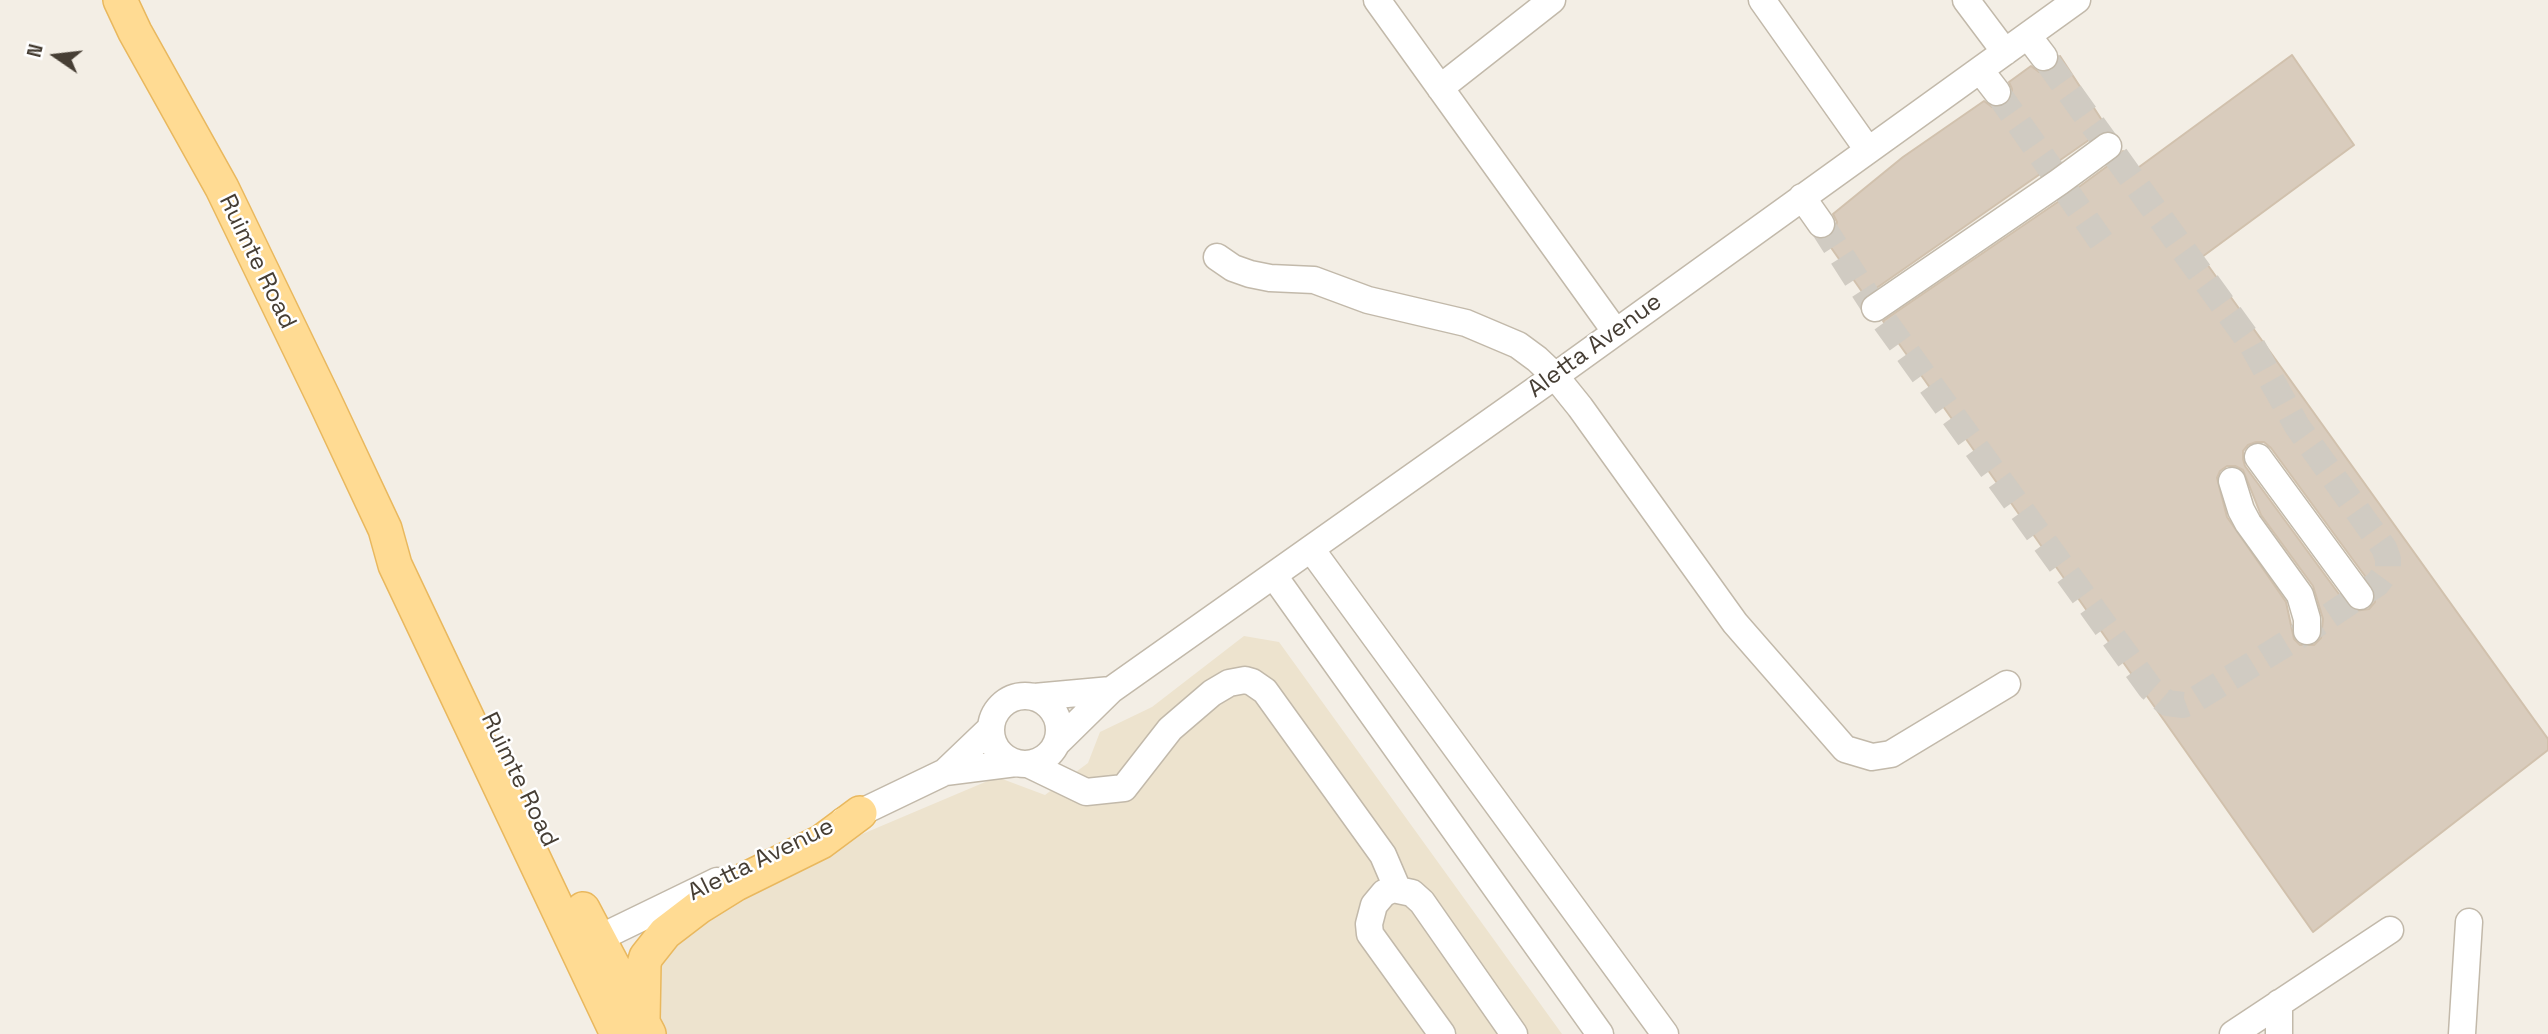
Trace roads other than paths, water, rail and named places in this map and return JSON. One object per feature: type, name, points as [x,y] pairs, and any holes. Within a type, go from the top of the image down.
[{"type":"main road","name":"Ruimte Road","points":[[120,0],[222,188],[384,529],[395,565],[587,944],[636,1030]]},
{"type":"main road","points":[[636,1030],[646,957],[664,933],[736,884],[821,842],[860,813]]},
{"type":"street","points":[[1377,0],[1615,331]]},
{"type":"street","points":[[1440,88],[1552,0]]},
{"type":"street","points":[[1762,0],[1868,150]]},
{"type":"street","points":[[1966,0],[2005,52]]},
{"type":"street","name":"Aletta Avenue","points":[[1056,744],[1111,690],[1555,376],[2077,0]]},
{"type":"street","points":[[2028,36],[2044,57]]},
{"type":"street","points":[[1980,70],[1997,92]]},
{"type":"street","points":[[1875,308],[2108,146]]},
{"type":"street","points":[[1802,197],[1821,223]]},
{"type":"street","points":[[1217,257],[1233,268],[1250,274],[1270,278],[1314,279],[1367,300],[1466,323],[1517,345],[1555,376],[1735,623],[1845,749],[1872,757],[1891,754],[2007,684]]},
{"type":"street","points":[[2258,457],[2360,596]]},
{"type":"street","points":[[2232,481],[2248,523],[2300,595],[2307,619],[2307,631]]},
{"type":"street","points":[[1311,549],[1664,1034]]},
{"type":"street","points":[[1274,576],[1600,1034]]},
{"type":"street","points":[[1022,764],[1040,761],[1049,754],[1056,744],[1058,721],[1045,702],[1034,697],[1010,699],[994,716],[991,727],[997,750],[1006,758],[1086,792],[1124,788],[1170,729],[1212,693],[1229,683],[1245,680],[1252,682],[1265,691],[1383,855],[1398,890]]},
{"type":"street","name":"Aletta Avenue","points":[[1034,697],[1111,690]]},
{"type":"street","name":"Aletta Avenue","points":[[587,944],[945,772],[991,727]]},
{"type":"street","name":"Aletta Avenue","points":[[945,772],[1022,764]]},
{"type":"street","points":[[1442,1034],[1370,934],[1369,924],[1374,905],[1384,893],[1398,890],[1412,893],[1422,902],[1514,1034]]},
{"type":"street","points":[[2462,1034],[2469,922]]},
{"type":"street","points":[[2233,1034],[2390,930]]},
{"type":"street","points":[[2279,1003],[2279,1034]]},
{"type":"tunnel","points":[[1821,224],[1875,308],[2150,688],[2167,703],[2183,705],[2191,702],[2307,631],[2377,584],[2388,569],[2384,548],[2297,426],[2252,345],[2044,57]]},
{"type":"tunnel","points":[[1997,92],[2106,248]]}]
